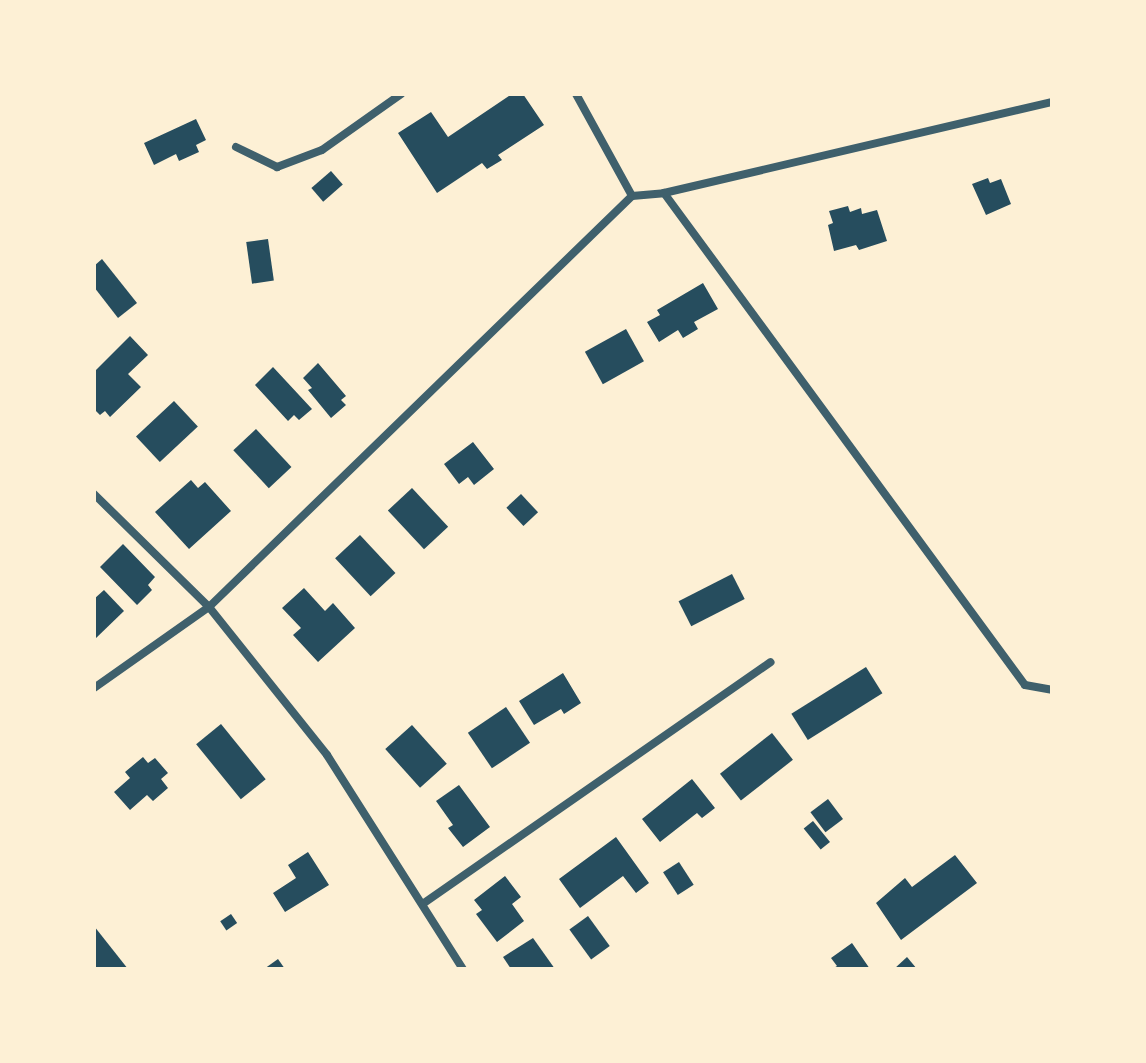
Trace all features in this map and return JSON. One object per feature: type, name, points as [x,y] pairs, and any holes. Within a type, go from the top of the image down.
[{"type":"street","points":[[236,147],[277,167],[322,150],[401,94]]},
{"type":"street","points":[[576,94],[632,196]]},
{"type":"street","points":[[94,688],[209,607],[632,196],[664,193],[1052,102]]},
{"type":"street","points":[[664,193],[1025,685],[1052,690]]},
{"type":"street","points":[[94,494],[209,607],[327,755],[424,903],[463,969]]},
{"type":"street","points":[[424,903],[771,662]]},
{"type":"building","points":[[512,94],[523,94],[544,125],[498,155],[502,160],[487,169],[482,163],[437,193],[398,133],[431,112],[448,137]]},
{"type":"building","points":[[196,119],[206,140],[196,145],[199,152],[179,161],[176,154],[154,165],[144,143]]},
{"type":"building","points":[[331,171],[343,185],[323,202],[311,188]]},
{"type":"building","points":[[988,178],[990,183],[1001,179],[1011,204],[986,215],[972,184]]},
{"type":"building","points":[[848,206],[850,212],[861,208],[862,214],[877,210],[887,241],[859,250],[856,245],[834,251],[828,225],[833,223],[829,211]]},
{"type":"building","points":[[268,239],[274,281],[252,284],[246,242]]},
{"type":"building","points":[[102,259],[137,303],[118,318],[94,287],[94,266]]},
{"type":"building","points":[[703,283],[718,309],[694,322],[698,329],[683,338],[678,330],[659,342],[647,322],[660,315],[657,310]]},
{"type":"building","points":[[626,329],[644,361],[603,384],[585,352]]},
{"type":"building","points":[[130,336],[148,355],[128,374],[141,387],[110,417],[105,411],[100,415],[94,409],[94,372]]},
{"type":"building","points":[[318,363],[346,396],[341,400],[346,405],[331,418],[308,390],[312,388],[303,378]]},
{"type":"building","points":[[273,367],[312,409],[299,420],[294,415],[288,421],[255,385]]},
{"type":"building","points":[[174,401],[198,427],[160,462],[136,436]]},
{"type":"building","points":[[256,429],[291,467],[269,488],[233,450]]},
{"type":"building","points":[[473,442],[494,469],[474,485],[468,477],[459,484],[444,464]]},
{"type":"building","points":[[191,480],[198,488],[205,482],[231,511],[189,549],[155,512]]},
{"type":"building","points":[[412,488],[448,527],[424,549],[388,511]]},
{"type":"building","points":[[521,494],[538,512],[523,526],[506,508]]},
{"type":"building","points":[[360,535],[395,573],[371,596],[335,558]]},
{"type":"building","points":[[123,544],[155,577],[148,585],[152,590],[137,605],[100,567]]},
{"type":"building","points":[[732,574],[745,599],[691,626],[679,601]]},
{"type":"building","points":[[304,588],[325,611],[333,603],[355,628],[318,662],[293,635],[301,628],[282,608]]},
{"type":"building","points":[[104,590],[124,611],[94,640],[94,599]]},
{"type":"building","points":[[866,667],[882,693],[808,740],[791,714]]},
{"type":"building","points":[[563,673],[581,703],[564,714],[561,709],[534,725],[519,701]]},
{"type":"building","points":[[506,707],[530,743],[492,768],[468,733]]},
{"type":"building","points":[[221,724],[266,779],[241,799],[196,744]]},
{"type":"building","points":[[412,725],[447,764],[420,788],[385,749]]},
{"type":"building","points":[[772,733],[793,760],[741,800],[720,774]]},
{"type":"building","points":[[143,757],[148,763],[155,758],[168,773],[161,779],[168,788],[153,801],[147,795],[130,810],[114,792],[130,778],[125,772]]},
{"type":"building","points":[[692,779],[715,808],[702,818],[697,813],[660,842],[642,819]]},
{"type":"building","points":[[459,785],[490,827],[463,847],[448,828],[453,825],[436,801]]},
{"type":"building","points":[[828,799],[843,819],[825,832],[810,812]]},
{"type":"building","points":[[813,821],[830,842],[821,850],[804,829]]},
{"type":"building","points":[[616,837],[649,883],[636,893],[623,876],[580,908],[559,879]]},
{"type":"building","points":[[308,852],[329,885],[285,912],[273,893],[296,878],[288,865]]},
{"type":"building","points":[[955,855],[977,883],[901,940],[876,903],[905,878],[912,887]]},
{"type":"building","points":[[679,862],[694,885],[678,895],[663,872]]},
{"type":"building","points":[[505,876],[521,897],[512,904],[524,921],[497,942],[476,914],[482,910],[474,900]]},
{"type":"building","points":[[231,914],[237,923],[226,930],[220,921]]},
{"type":"building","points":[[588,916],[610,946],[591,959],[569,930]]},
{"type":"building","points":[[94,926],[128,969],[94,969]]},
{"type":"building","points":[[533,938],[555,969],[511,969],[503,957]]},
{"type":"building","points":[[852,943],[870,969],[832,969],[837,966],[831,958]]},
{"type":"building","points":[[907,957],[917,969],[894,969]]},
{"type":"building","points":[[278,959],[285,969],[264,969]]}]
